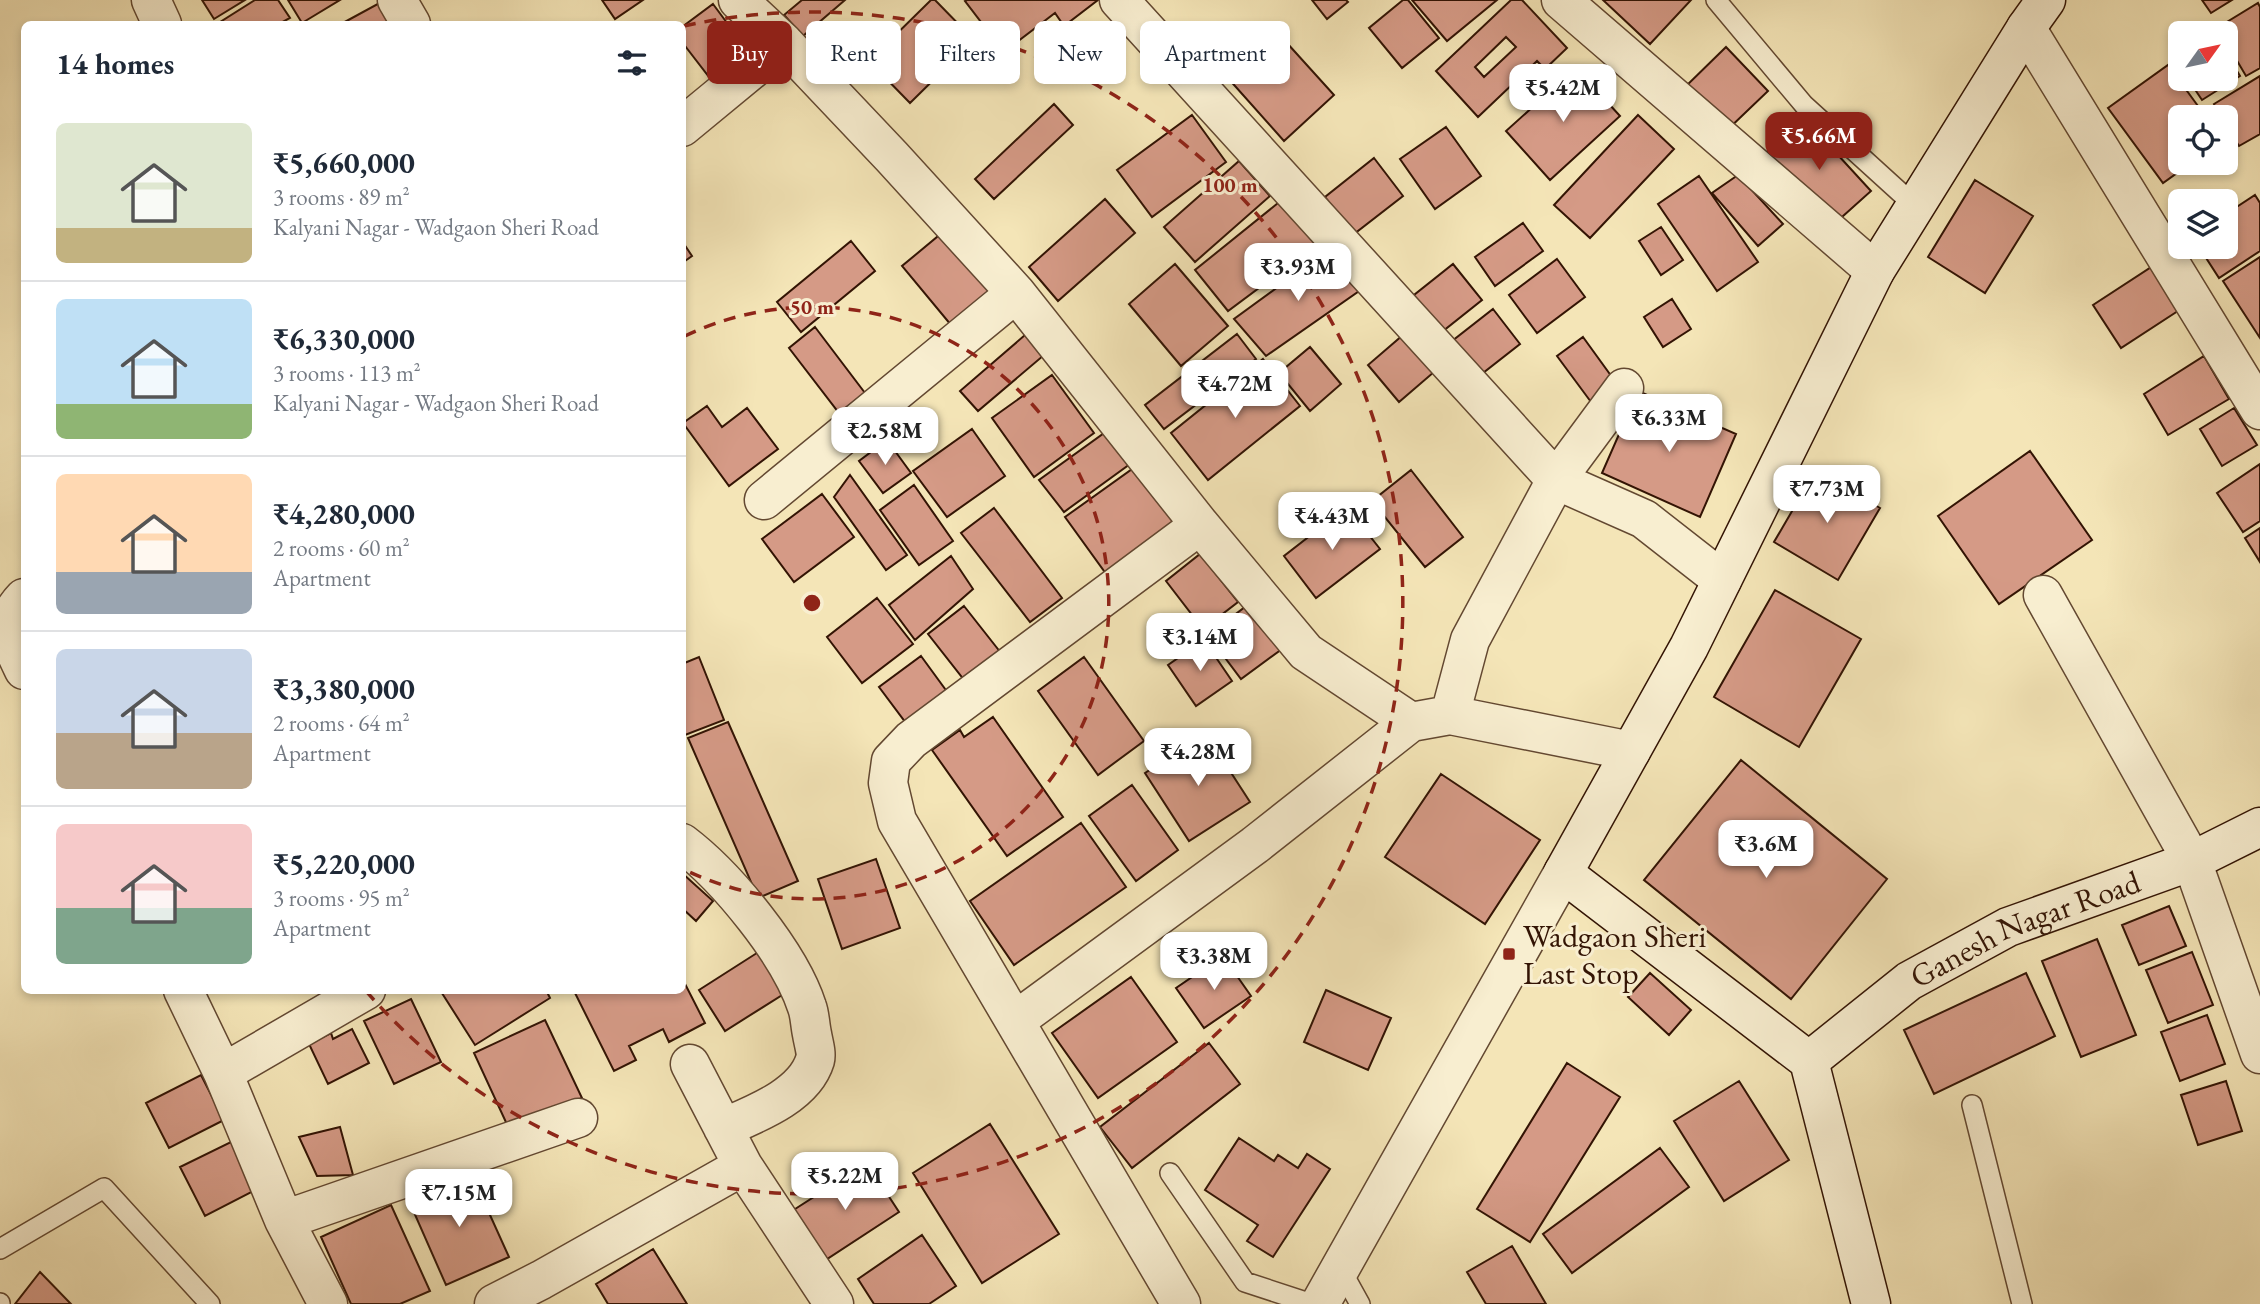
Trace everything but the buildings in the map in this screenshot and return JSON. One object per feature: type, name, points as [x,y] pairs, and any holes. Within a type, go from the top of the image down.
[{"type":"street","points":[[151,0],[161,21]]},
{"type":"street","points":[[397,0],[409,21]]},
{"type":"street","points":[[738,0],[760,21]]},
{"type":"street","points":[[1119,0],[1556,480],[1644,519],[1722,580]]},
{"type":"street","points":[[1561,0],[1875,271]]},
{"type":"street","points":[[1320,1304],[1689,647],[1875,271],[2036,14],[2260,410]]},
{"type":"street","points":[[792,52],[1016,293],[1199,524],[1306,652],[1411,722]]},
{"type":"street","points":[[686,124],[734,84]]},
{"type":"street","points":[[764,500],[1016,293]]},
{"type":"street","points":[[1450,715],[1471,640],[1556,480],[1625,388]]},
{"type":"street","points":[[1181,1304],[898,821],[888,783],[891,761],[911,740],[1199,524]]},
{"type":"street","points":[[2043,595],[2192,861],[2260,1054]]},
{"type":"street","points":[[21,601],[5,615],[4,623],[21,663]]},
{"type":"street","points":[[1015,1021],[1255,845],[1411,722],[1450,715],[1631,751]]},
{"type":"street","name":"Ganesh Nagar Road","points":[[1809,1061],[1909,981],[2008,927],[2192,861],[2260,827]]},
{"type":"street","points":[[686,846],[699,855],[746,907],[787,963],[807,1008],[816,1058],[804,1080],[772,1107],[723,1128]]},
{"type":"street","points":[[1563,873],[1809,1061],[1871,1304]]},
{"type":"street","points":[[185,994],[223,1073],[284,1220],[328,1304]]},
{"type":"street","points":[[223,1073],[359,994]]},
{"type":"street","points":[[690,1064],[743,1166],[834,1304]]},
{"type":"street","points":[[284,1220],[578,1118]]},
{"type":"street","points":[[494,1304],[743,1166]]},
{"type":"lane","points":[[1716,0],[1804,105],[1914,205]]},
{"type":"lane","points":[[1972,1105],[2022,1304]]},
{"type":"lane","points":[[1170,1173],[1245,1282],[1312,1304]]},
{"type":"lane","points":[[0,1249],[104,1188],[210,1304]]},
{"type":"lane","points":[[1340,1268],[1360,1304]]},
{"type":"place","name":"Wadgaon Sheri Last Stop","points":[[1509,954]]}]
